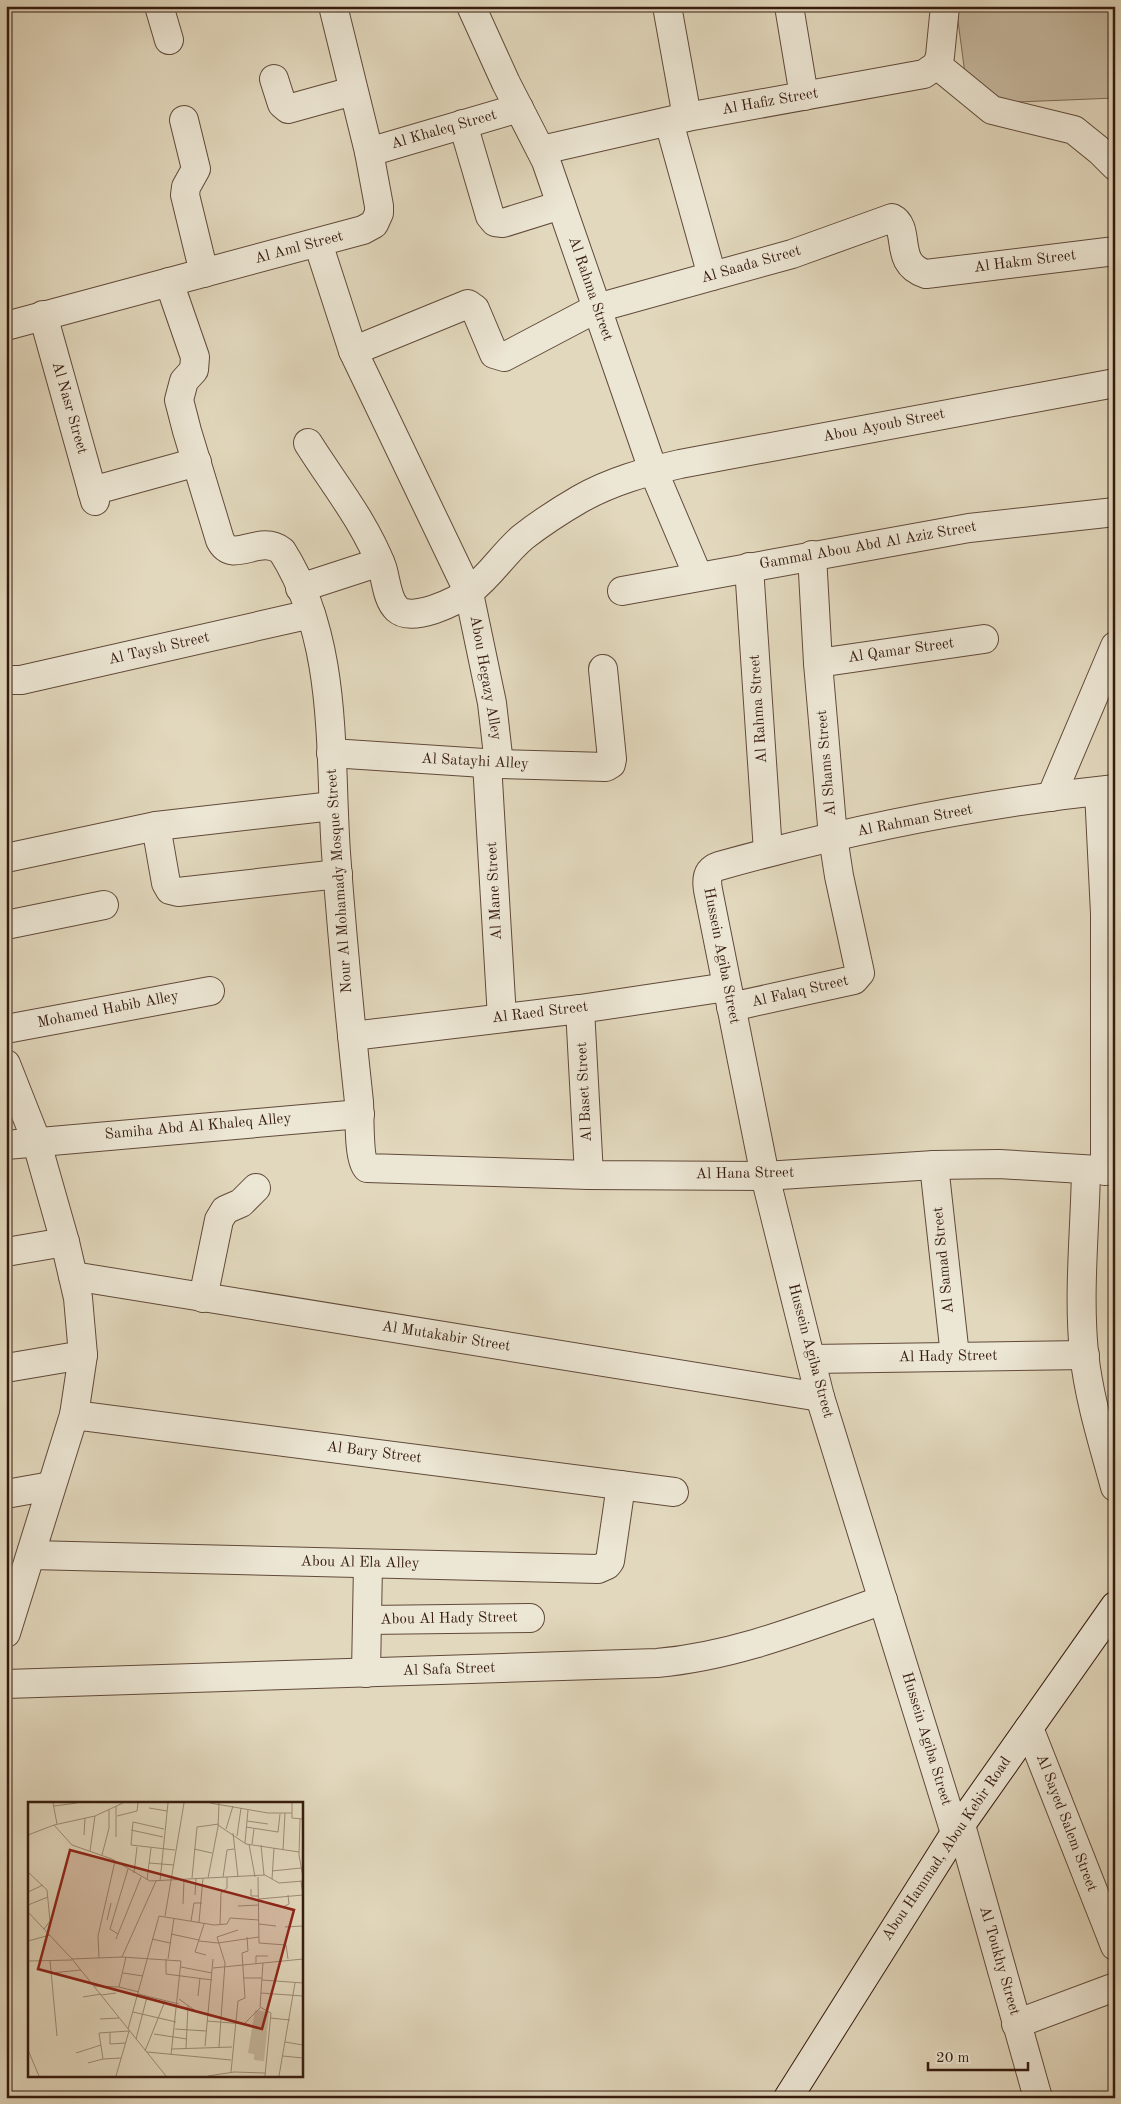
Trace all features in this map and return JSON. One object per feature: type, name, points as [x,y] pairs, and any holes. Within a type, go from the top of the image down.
[{"type":"street","points":[[159,6],[169,40]]},
{"type":"street","name":"Al Aml Street","points":[[6,326],[369,228],[377,219],[379,206],[369,152],[333,6]]},
{"type":"street","name":"Al Rahma Street","points":[[471,6],[519,108],[542,150],[653,470],[698,576]]},
{"type":"street","points":[[667,6],[678,120],[712,276]]},
{"type":"street","points":[[789,6],[804,96]]},
{"type":"street","points":[[945,6],[940,56],[937,65],[992,110],[1074,130],[1115,166]]},
{"type":"street","name":"Al Hafiz Street","points":[[542,150],[678,120],[924,74],[937,65]]},
{"type":"street","points":[[274,78],[282,104],[288,109],[353,91]]},
{"type":"street","name":"Al Khaleq Street","points":[[369,152],[519,108]]},
{"type":"street","points":[[184,120],[196,170],[186,187],[185,195],[204,273]]},
{"type":"street","points":[[463,124],[490,216],[495,222],[503,223],[561,205]]},
{"type":"street","name":"Al Saada Street","points":[[353,351],[468,304],[475,309],[494,354],[504,357],[597,308],[814,247],[888,219],[896,220],[910,266],[917,272],[934,273]]},
{"type":"street","name":"Abou Hegazy Alley","points":[[318,243],[353,351],[469,593],[492,703],[493,763]]},
{"type":"street","name":"Al Hakm Street","points":[[934,273],[1115,251]]},
{"type":"street","points":[[169,282],[195,357],[194,370],[184,381],[179,400],[197,462]]},
{"type":"street","name":"Al Nasr Street","points":[[43,315],[94,496],[197,462]]},
{"type":"street","name":"Abou Ayoub Street","points":[[380,562],[392,602],[403,613],[418,614],[469,593],[488,576],[511,548],[534,529],[602,487],[653,470],[1115,383]]},
{"type":"street","points":[[300,588],[380,562],[363,529],[308,443]]},
{"type":"street","name":"Nour Al Mohamady Mosque Street","points":[[197,462],[224,547],[233,552],[265,544],[275,546],[286,558],[311,614],[324,667],[332,753],[333,806],[338,874],[360,1114],[362,1161],[367,1168],[375,1169]]},
{"type":"street","name":"Gammal Abou Abd Al Aziz Street","points":[[622,591],[750,566],[969,528],[1115,512]]},
{"type":"street","name":"Al Shams Street","points":[[812,555],[818,663],[834,837],[839,876],[860,968]]},
{"type":"street","name":"Al Rahma Street","points":[[750,566],[768,852]]},
{"type":"street","name":"Al Taysh Street","points":[[6,680],[21,680],[311,614]]},
{"type":"street","name":"Al Qamar Street","points":[[818,663],[984,639]]},
{"type":"street","points":[[1051,797],[1103,699],[1115,646]]},
{"type":"street","name":"Al Satayhi Alley","points":[[332,753],[493,763],[606,767],[611,764],[612,759],[603,669]]},
{"type":"street","name":"Al Mane Street","points":[[493,763],[502,1018]]},
{"type":"street","points":[[1107,790],[1110,914],[1110,1083],[1102,1171],[1082,1317],[1084,1355],[1092,1402],[1115,1487]]},
{"type":"street","name":"Al Rahman Street","points":[[718,866],[768,852],[938,815],[1107,790]]},
{"type":"street","points":[[6,858],[156,826],[333,806]]},
{"type":"street","points":[[156,826],[166,883],[170,890],[178,892],[338,874]]},
{"type":"street","name":"Hussein Agiba Street","points":[[718,866],[710,871],[706,883],[766,1176],[820,1397],[883,1600],[958,1829]]},
{"type":"street","points":[[6,926],[104,905]]},
{"type":"street","name":"Al Falaq Street","points":[[729,997],[854,980],[860,973],[860,968]]},
{"type":"street","name":"Mohamed Habib Alley","points":[[6,1029],[210,991]]},
{"type":"street","name":"Al Raed Street","points":[[352,1036],[580,1008],[729,997]]},
{"type":"street","name":"Al Baset Street","points":[[580,1008],[590,1175]]},
{"type":"street","points":[[6,1064],[36,1140],[65,1242],[82,1329],[83,1356],[74,1415],[6,1633]]},
{"type":"street","name":"Samiha Abd Al Khaleq Alley","points":[[6,1145],[36,1140],[360,1114]]},
{"type":"street","name":"Al Hana Street","points":[[375,1169],[590,1175],[766,1176],[934,1165],[999,1164],[1102,1171]]},
{"type":"street","name":"Al Samad Street","points":[[934,1165],[955,1356]]},
{"type":"street","points":[[203,1298],[219,1220],[225,1210],[241,1203],[256,1188]]},
{"type":"street","points":[[6,1252],[65,1242]]},
{"type":"street","name":"Al Mutakabir Street","points":[[73,1276],[820,1397]]},
{"type":"street","name":"Al Hady Street","points":[[811,1360],[1084,1355]]},
{"type":"street","points":[[6,1368],[83,1356]]},
{"type":"street","name":"Al Bary Street","points":[[74,1415],[674,1492]]},
{"type":"street","name":"Abou Al Ela Alley","points":[[30,1555],[603,1568],[610,1561],[622,1485]]},
{"type":"street","points":[[6,1494],[51,1486]]},
{"type":"street","points":[[366,1673],[368,1564]]},
{"type":"street","name":"Al Safa Street","points":[[6,1684],[657,1664],[691,1660],[742,1648],[883,1600]]},
{"type":"street","name":"Abou Hammad, Abou Kebir Road","points":[[798,2092],[958,1829],[1115,1606]]},
{"type":"street","name":"Abou Al Hady Street","points":[[367,1620],[530,1618]]},
{"type":"street","name":"Al Sayed Salem Street","points":[[1029,1728],[1115,1946]]},
{"type":"street","name":"Al Toukhy Street","points":[[958,1829],[1038,2098]]},
{"type":"street","points":[[1016,2024],[1115,1987]]},
{"type":"shaded area","points":[[956,6],[1115,6],[1115,98],[969,104]]}]
